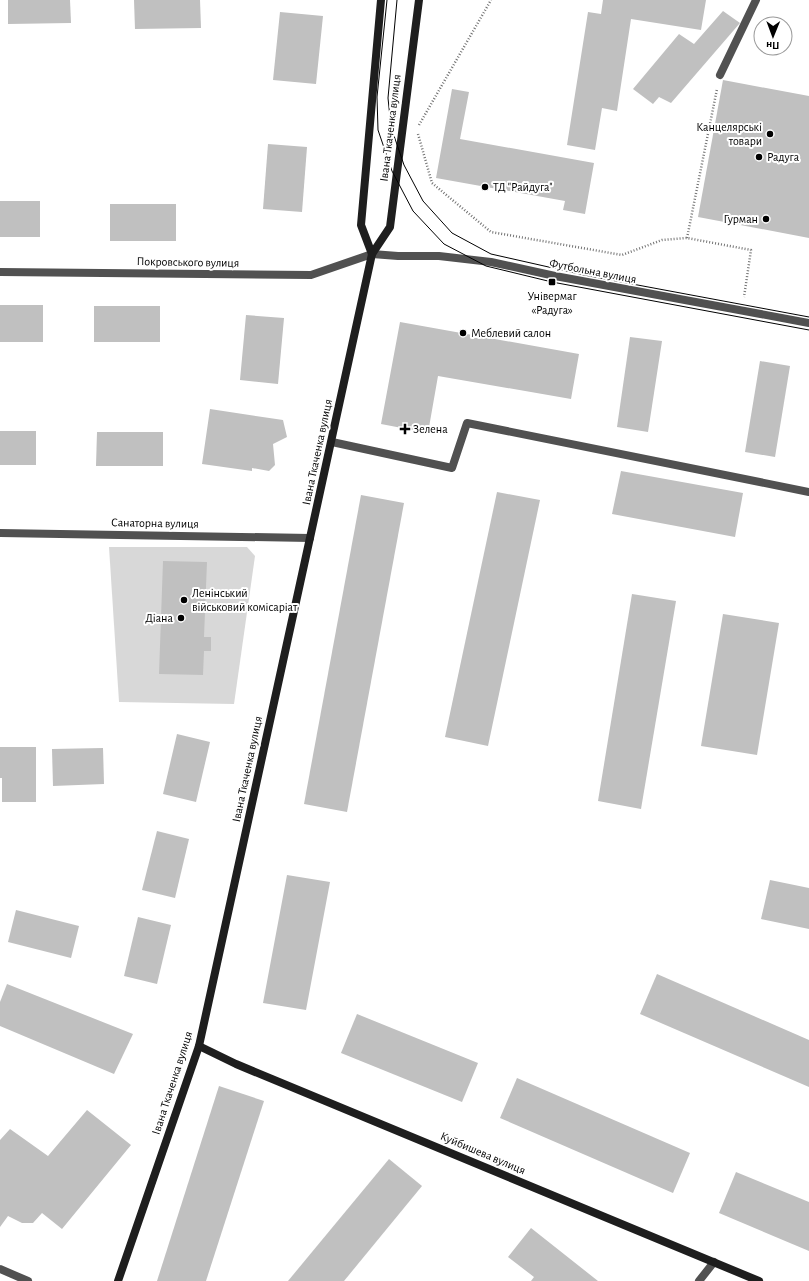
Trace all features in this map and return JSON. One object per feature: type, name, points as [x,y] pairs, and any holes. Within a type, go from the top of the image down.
[{"type":"main road","name":"Івана Ткаченка вулиця","points":[[372,254],[361,225],[380,0]]},
{"type":"main road","name":"Івана Ткаченка вулиця","points":[[118,1281],[199,1046],[372,254],[390,227],[419,0]]},
{"type":"main road","name":"Куйбишева вулиця","points":[[199,1046],[236,1064],[759,1281]]},
{"type":"street","points":[[720,75],[756,0]]},
{"type":"street","name":"Покровського вулиця","points":[[0,272],[310,275],[372,254]]},
{"type":"street","name":"Футбольна вулиця","points":[[372,254],[398,256],[439,256],[491,262],[555,276],[809,323]]},
{"type":"street","points":[[332,442],[452,468],[466,423],[809,492]]},
{"type":"street","name":"Санаторна вулиця","points":[[0,533],[310,538]]},
{"type":"street","points":[[699,1281],[714,1262]]},
{"type":"street","points":[[0,1269],[28,1281]]},
{"type":"path","points":[[416,129],[492,0]]},
{"type":"path","points":[[687,238],[720,75]]},
{"type":"path","points":[[417,121],[416,129],[432,183],[491,232],[622,255],[662,240],[687,238],[751,250],[747,278]]},
{"type":"shaded area","points":[[109,547],[247,547],[255,556],[234,704],[119,702]]},
{"type":"building","points":[[8,0],[70,0],[71,23],[8,24]]},
{"type":"building","points":[[134,0],[200,0],[201,28],[135,29]]},
{"type":"building","points":[[603,0],[706,0],[701,30],[631,19],[617,111],[602,108],[595,150],[567,145],[588,12],[601,14]]},
{"type":"building","points":[[723,11],[740,23],[671,103],[659,97],[653,104],[633,89],[679,34],[694,44]]},
{"type":"building","points":[[280,12],[323,16],[316,84],[273,80]]},
{"type":"building","name":"Радуга","points":[[723,80],[809,96],[809,238],[698,217]]},
{"type":"building","points":[[452,89],[469,92],[460,139],[594,163],[585,214],[563,210],[565,201],[436,178]]},
{"type":"building","points":[[268,144],[307,147],[302,212],[263,209]]},
{"type":"building","points":[[0,201],[40,201],[40,237],[0,237]]},
{"type":"building","points":[[110,204],[176,204],[176,241],[110,241]]},
{"type":"building","points":[[0,305],[43,305],[43,342],[0,342]]},
{"type":"building","points":[[94,306],[160,306],[160,342],[94,342]]},
{"type":"building","points":[[246,315],[284,318],[278,384],[240,380]]},
{"type":"building","points":[[400,322],[579,354],[571,399],[438,376],[428,433],[381,424]]},
{"type":"building","points":[[630,337],[662,341],[648,432],[617,427]]},
{"type":"building","points":[[760,361],[790,366],[775,457],[745,452]]},
{"type":"building","points":[[210,409],[283,420],[287,437],[273,444],[275,465],[269,471],[252,468],[252,471],[202,464]]},
{"type":"building","points":[[0,431],[36,431],[36,465],[0,465]]},
{"type":"building","points":[[97,432],[163,432],[163,466],[96,466]]},
{"type":"building","points":[[621,471],[743,493],[735,537],[612,514]]},
{"type":"building","points":[[497,492],[540,500],[488,746],[445,737]]},
{"type":"building","points":[[361,495],[404,503],[347,812],[304,804]]},
{"type":"building","name":"Ленінський військовий комісаріат","points":[[163,561],[207,562],[204,637],[211,637],[211,651],[204,651],[203,675],[159,674]]},
{"type":"building","points":[[632,594],[676,601],[641,809],[598,801]]},
{"type":"building","points":[[723,614],[779,623],[757,755],[701,746]]},
{"type":"building","points":[[177,734],[210,742],[196,802],[163,794]]},
{"type":"building","points":[[0,747],[36,747],[36,802],[2,802]]},
{"type":"building","points":[[103,748],[104,784],[53,786],[52,749]]},
{"type":"building","points":[[157,831],[189,839],[175,898],[142,890]]},
{"type":"building","points":[[287,875],[330,882],[306,1010],[263,1003]]},
{"type":"building","points":[[770,880],[809,888],[809,929],[761,919]]},
{"type":"building","points":[[16,910],[79,926],[71,958],[8,942]]},
{"type":"building","points":[[138,917],[171,925],[157,984],[124,976]]},
{"type":"building","points":[[657,974],[809,1040],[809,1087],[640,1014]]},
{"type":"building","points":[[7,984],[133,1034],[114,1074],[0,1026],[0,1002]]},
{"type":"building","points":[[357,1014],[478,1063],[462,1102],[341,1053]]},
{"type":"building","points":[[517,1078],[690,1153],[673,1193],[500,1118]]},
{"type":"building","points":[[219,1086],[264,1101],[206,1281],[157,1281]]},
{"type":"building","points":[[87,1110],[131,1145],[62,1229],[42,1213],[33,1223],[22,1223],[8,1216],[0,1227],[0,1140],[10,1129],[48,1156]]},
{"type":"building","points":[[389,1159],[422,1186],[344,1281],[288,1281]]},
{"type":"building","points":[[736,1172],[809,1202],[809,1251],[719,1213]]},
{"type":"building","points":[[531,1228],[598,1281],[531,1281],[534,1277],[508,1257]]},
{"type":"tram line","points":[[387,0],[377,97],[378,130],[392,171],[413,211],[444,244],[486,266],[552,282],[809,330]]},
{"type":"tram line","points":[[397,0],[388,98],[391,127],[404,165],[423,201],[452,233],[491,254],[584,275],[809,317]]},
{"type":"place","name":"Канцелярські товари","points":[[770,134]]},
{"type":"place","name":"Радуга","points":[[759,157]]},
{"type":"place","name":"ТД \"Райдуга\"","points":[[485,187]]},
{"type":"place","name":"Гурман","points":[[766,219]]},
{"type":"place","name":"Універмаг «Радуга»","points":[[552,282]]},
{"type":"place","name":"Меблевий салон","points":[[463,333]]},
{"type":"place","name":"Зелена","points":[[405,429]]},
{"type":"place","name":"Ленінський військовий комісаріат","points":[[184,600]]},
{"type":"place","name":"Діана","points":[[181,618]]}]
